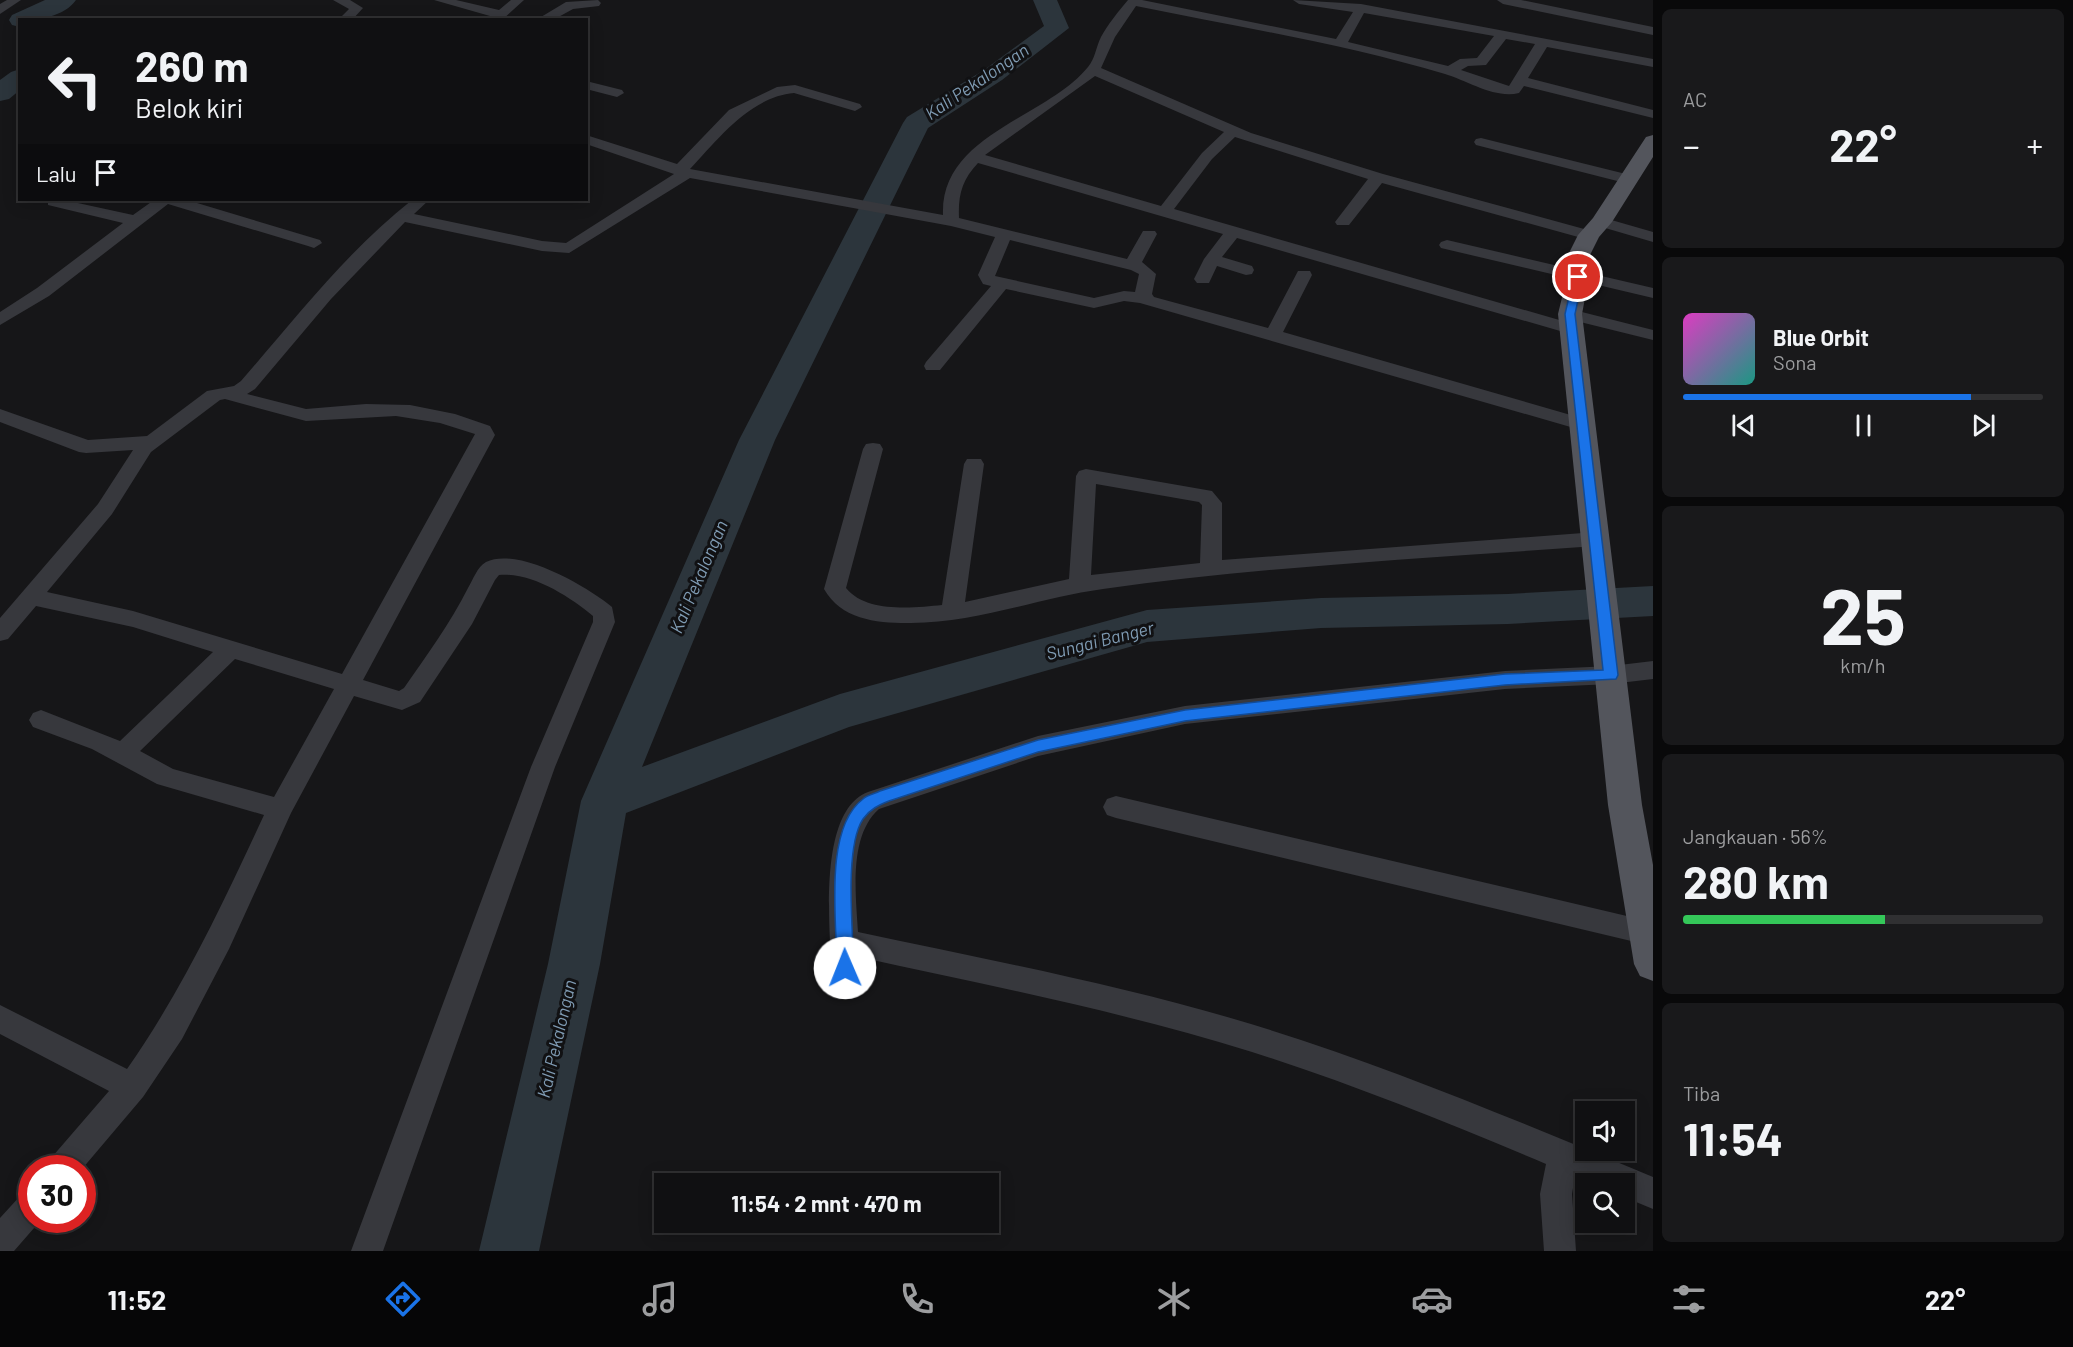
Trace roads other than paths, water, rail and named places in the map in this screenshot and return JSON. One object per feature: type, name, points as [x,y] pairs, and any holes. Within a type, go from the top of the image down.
[{"type":"main road","points":[[1650,949],[1625,806],[1596,538],[1581,424],[1572,322],[1579,255],[1652,144]]},
{"type":"street","points":[[0,10],[15,0]]},
{"type":"street","points":[[339,0],[357,8],[346,18]]},
{"type":"street","points":[[440,0],[497,17],[518,0]]},
{"type":"street","points":[[1305,0],[1361,8],[1653,63]]},
{"type":"street","points":[[1503,0],[1653,31]]},
{"type":"street","points":[[951,221],[948,200],[957,176],[975,157],[1093,70],[1108,37],[1134,1],[1340,44],[1450,71],[1507,91],[1514,90],[1522,81],[1544,42]]},
{"type":"street","points":[[546,18],[570,5],[595,3]]},
{"type":"street","points":[[1340,44],[1361,8]]},
{"type":"street","points":[[1450,71],[1465,62],[1481,62],[1502,35]]},
{"type":"street","points":[[1093,70],[1232,132],[1378,177],[1595,228],[1653,237]]},
{"type":"street","points":[[1522,81],[1653,114]]},
{"type":"street","points":[[588,86],[617,93]]},
{"type":"street","points":[[402,216],[542,246],[569,248],[683,172],[734,112],[782,90],[795,89],[855,107]]},
{"type":"street","points":[[1164,213],[1207,156],[1232,132]]},
{"type":"street","points":[[588,140],[683,172],[951,221],[1133,264],[1145,269],[1149,274],[1143,298]]},
{"type":"street","points":[[1481,142],[1629,179]]},
{"type":"street","points":[[975,157],[1164,213],[1572,322],[1653,335]]},
{"type":"street","points":[[1343,222],[1378,177]]},
{"type":"street","points":[[0,320],[43,292],[162,201]]},
{"type":"street","points":[[175,201],[314,243]]},
{"type":"street","points":[[0,633],[105,509],[138,454],[211,397],[223,392],[239,391],[248,385],[325,295],[402,216],[420,201]]},
{"type":"street","points":[[54,202],[136,221]]},
{"type":"street","points":[[1203,279],[1212,259],[1233,232]]},
{"type":"street","points":[[1133,264],[1149,234]]},
{"type":"street","points":[[1004,235],[986,275],[989,280],[1094,303],[1124,296],[1143,298],[1581,424]]},
{"type":"street","points":[[1447,244],[1653,293]]},
{"type":"street","points":[[1212,259],[1246,270]]},
{"type":"street","points":[[1273,335],[1304,275]]},
{"type":"street","points":[[933,366],[1002,283]]},
{"type":"street","points":[[74,1155],[156,1055],[188,999],[219,940],[280,810],[482,440],[483,430],[434,416],[390,409],[321,416],[299,414],[223,392]]},
{"type":"street","points":[[0,415],[86,447],[151,442]]},
{"type":"street","points":[[873,449],[835,589],[842,601],[857,610],[909,616],[952,613],[1080,584],[1211,568],[1596,538]]},
{"type":"street","points":[[952,613],[974,464]]},
{"type":"street","points":[[1080,584],[1086,476],[1205,496],[1212,503],[1211,568]]},
{"type":"street","points":[[29,596],[134,619],[398,700],[409,698],[464,618],[486,575],[497,567],[561,583],[591,600],[604,613],[604,622],[543,767],[367,1251]]},
{"type":"street","points":[[123,753],[231,649]]},
{"type":"street","points":[[1653,670],[1610,660],[1505,680],[1185,716],[1038,746],[869,803],[858,814],[850,830],[844,852],[845,955],[1151,1010],[1251,1038],[1392,1085],[1653,1193]]},
{"type":"street","points":[[41,720],[123,753],[166,777],[280,810]]},
{"type":"street","points":[[1116,807],[1650,949]]},
{"type":"street","points":[[0,1020],[132,1087]]},
{"type":"street","points":[[1560,1251],[1556,1194],[1563,1155]]},
{"type":"street","points":[[0,1242],[18,1222]]},
{"type":"waterway","points":[[25,18],[64,0]]},
{"type":"waterway","name":"Kali Pekalongan","points":[[605,801],[757,440],[917,123],[993,75],[1057,28],[1045,0]]},
{"type":"waterway","points":[[0,93],[18,79]]},
{"type":"waterway","name":"Sungai Banger","points":[[605,801],[840,712],[1147,626],[1321,613],[1508,609],[1653,601]]},
{"type":"waterway","name":"Kali Pekalongan","points":[[509,1251],[574,964],[605,801]]}]
